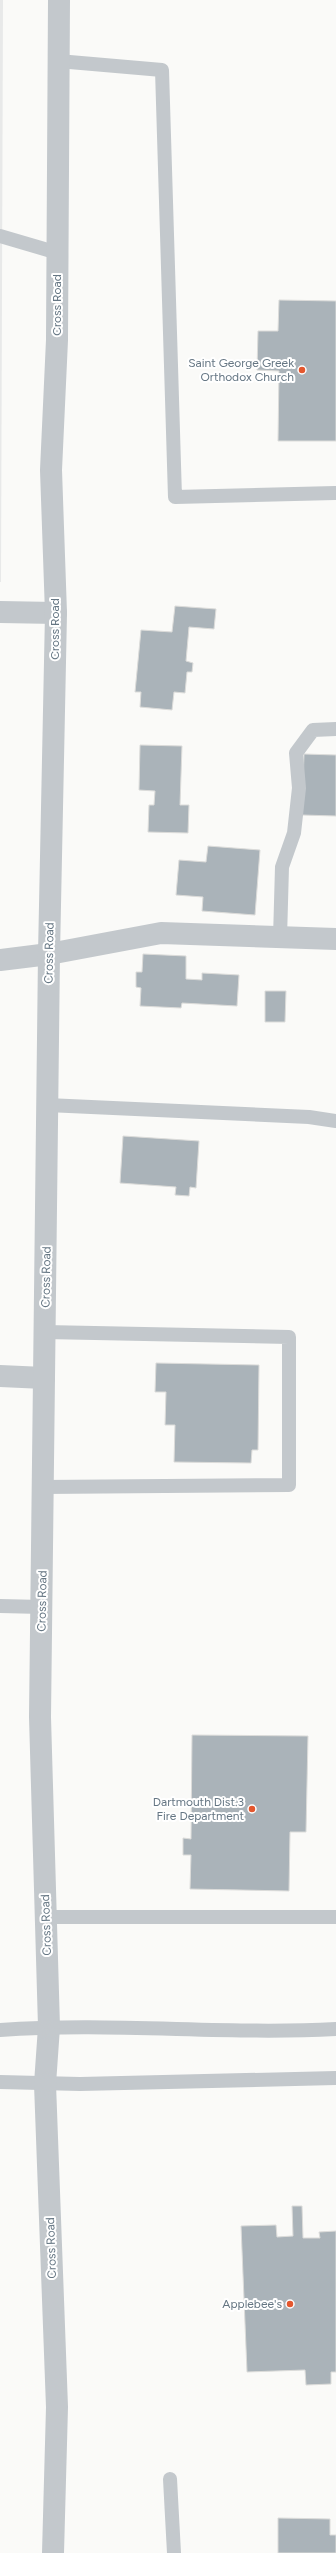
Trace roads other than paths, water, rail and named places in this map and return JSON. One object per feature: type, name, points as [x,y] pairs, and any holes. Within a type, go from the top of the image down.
[{"type":"street","name":"Cross Road","points":[[53,2553],[57,2407],[45,2084],[49,2027],[40,1717],[49,954],[56,613],[51,470],[57,340],[58,0]]},
{"type":"street","points":[[0,612],[56,613]]},
{"type":"street","points":[[0,960],[49,954],[161,933],[336,940]]},
{"type":"street","points":[[0,1376],[44,1378]]},
{"type":"lane","points":[[58,61],[162,70],[175,497],[335,493]]},
{"type":"lane","points":[[0,236],[58,253]]},
{"type":"lane","points":[[280,938],[282,867],[294,833],[299,788],[296,753],[313,730],[336,728]]},
{"type":"lane","points":[[48,1105],[309,1117],[336,1121]]},
{"type":"lane","points":[[43,1487],[289,1485],[289,1337],[45,1332]]},
{"type":"lane","points":[[0,1606],[42,1607]]},
{"type":"lane","points":[[46,1917],[336,1917]]},
{"type":"lane","points":[[0,2030],[49,2027],[280,2032],[336,2030]]},
{"type":"lane","points":[[0,2082],[45,2084],[336,2078]]},
{"type":"lane","points":[[170,2479],[174,2553]]},
{"type":"place","name":"Saint George Greek Orthodox Church","points":[[302,370]]},
{"type":"place","name":"Dartmouth Dist.3 Fire Department","points":[[252,1809]]},
{"type":"place","name":"Applebee's","points":[[290,2304]]}]
